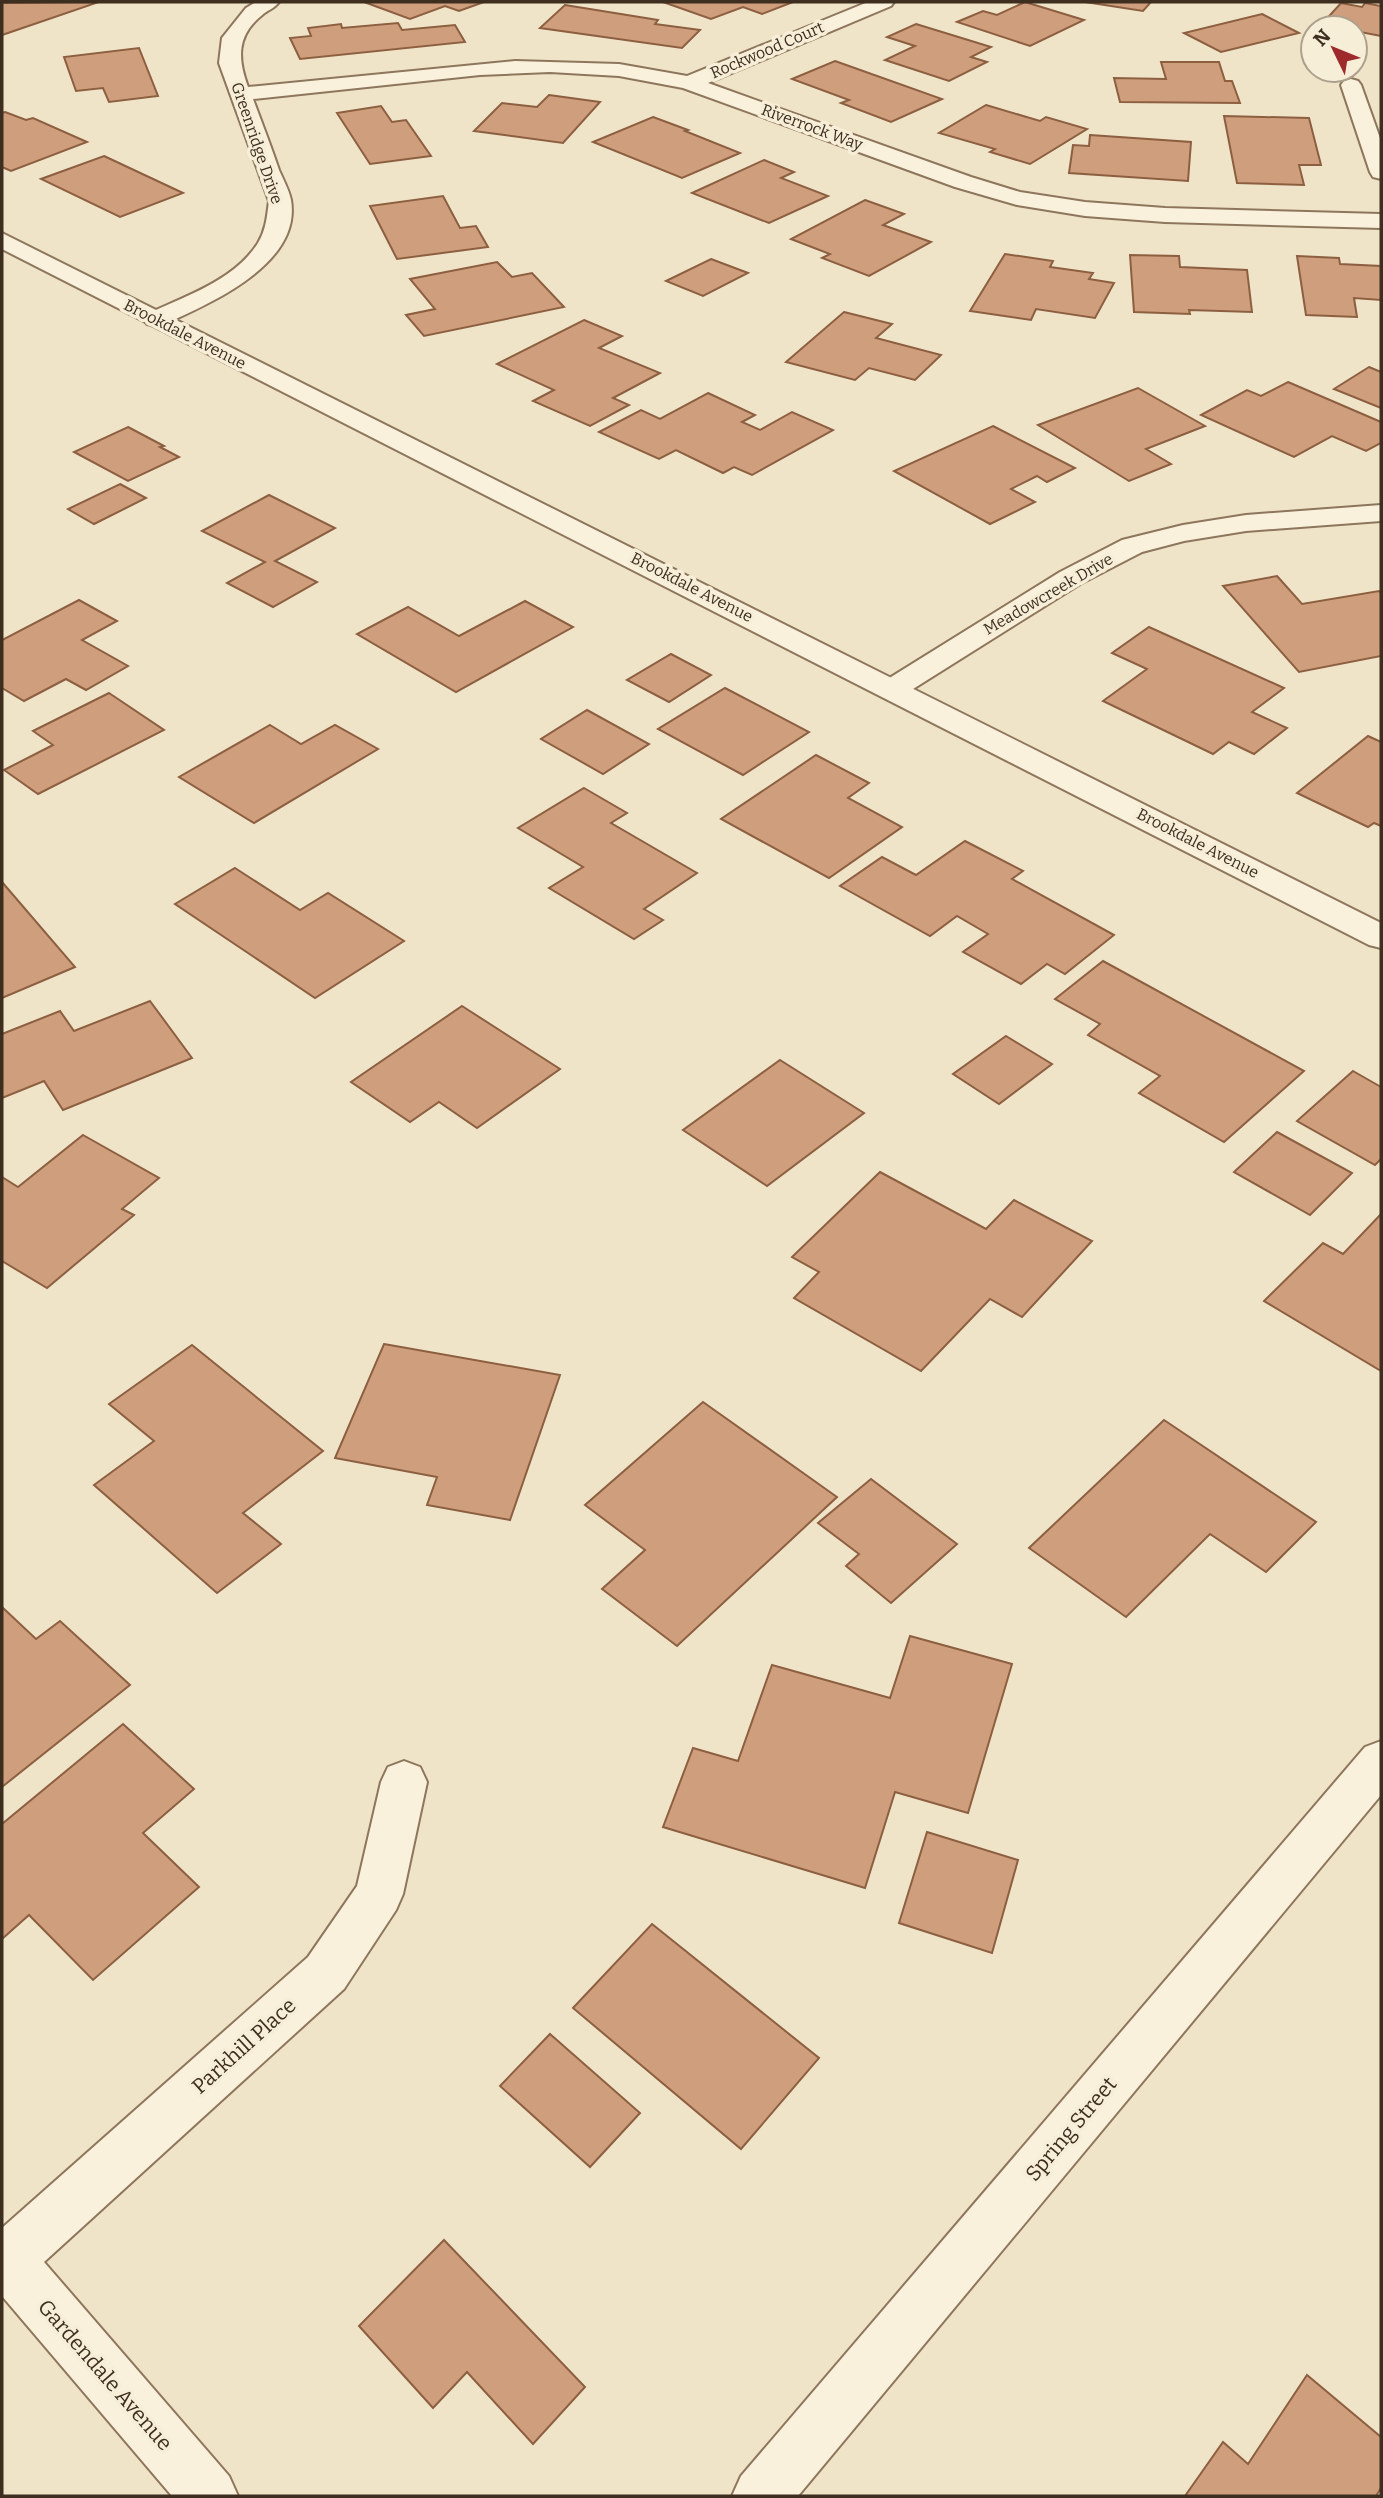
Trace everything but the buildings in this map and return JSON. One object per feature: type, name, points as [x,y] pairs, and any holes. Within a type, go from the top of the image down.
[{"type":"street","name":"Greenridge Drive","points":[[156,319],[215,291],[248,270],[271,244],[280,219],[279,201],[229,63],[232,38],[253,12],[270,2]]},
{"type":"street","name":"Rockwood Court","points":[[689,83],[884,2]]},
{"type":"street","name":"Riverrock Way","points":[[240,94],[533,64],[600,67],[653,73],[689,83],[963,182],[1017,198],[1085,209],[1165,215],[1381,221]]},
{"type":"street","points":[[1352,85],[1381,172]]},
{"type":"street","name":"Brookdale Avenue","points":[[2,240],[894,688],[1381,937]]},
{"type":"street","name":"Meadowcreek Drive","points":[[894,688],[1070,578],[1132,546],[1183,533],[1245,523],[1381,513]]},
{"type":"street","name":"Spring Street","points":[[761,2496],[1381,1761]]},
{"type":"street","name":"Parkhill Place","points":[[4,2257],[326,1973],[379,1894],[404,1782]]},
{"type":"street","name":"Gardendale Avenue","points":[[4,2257],[209,2496]]}]
